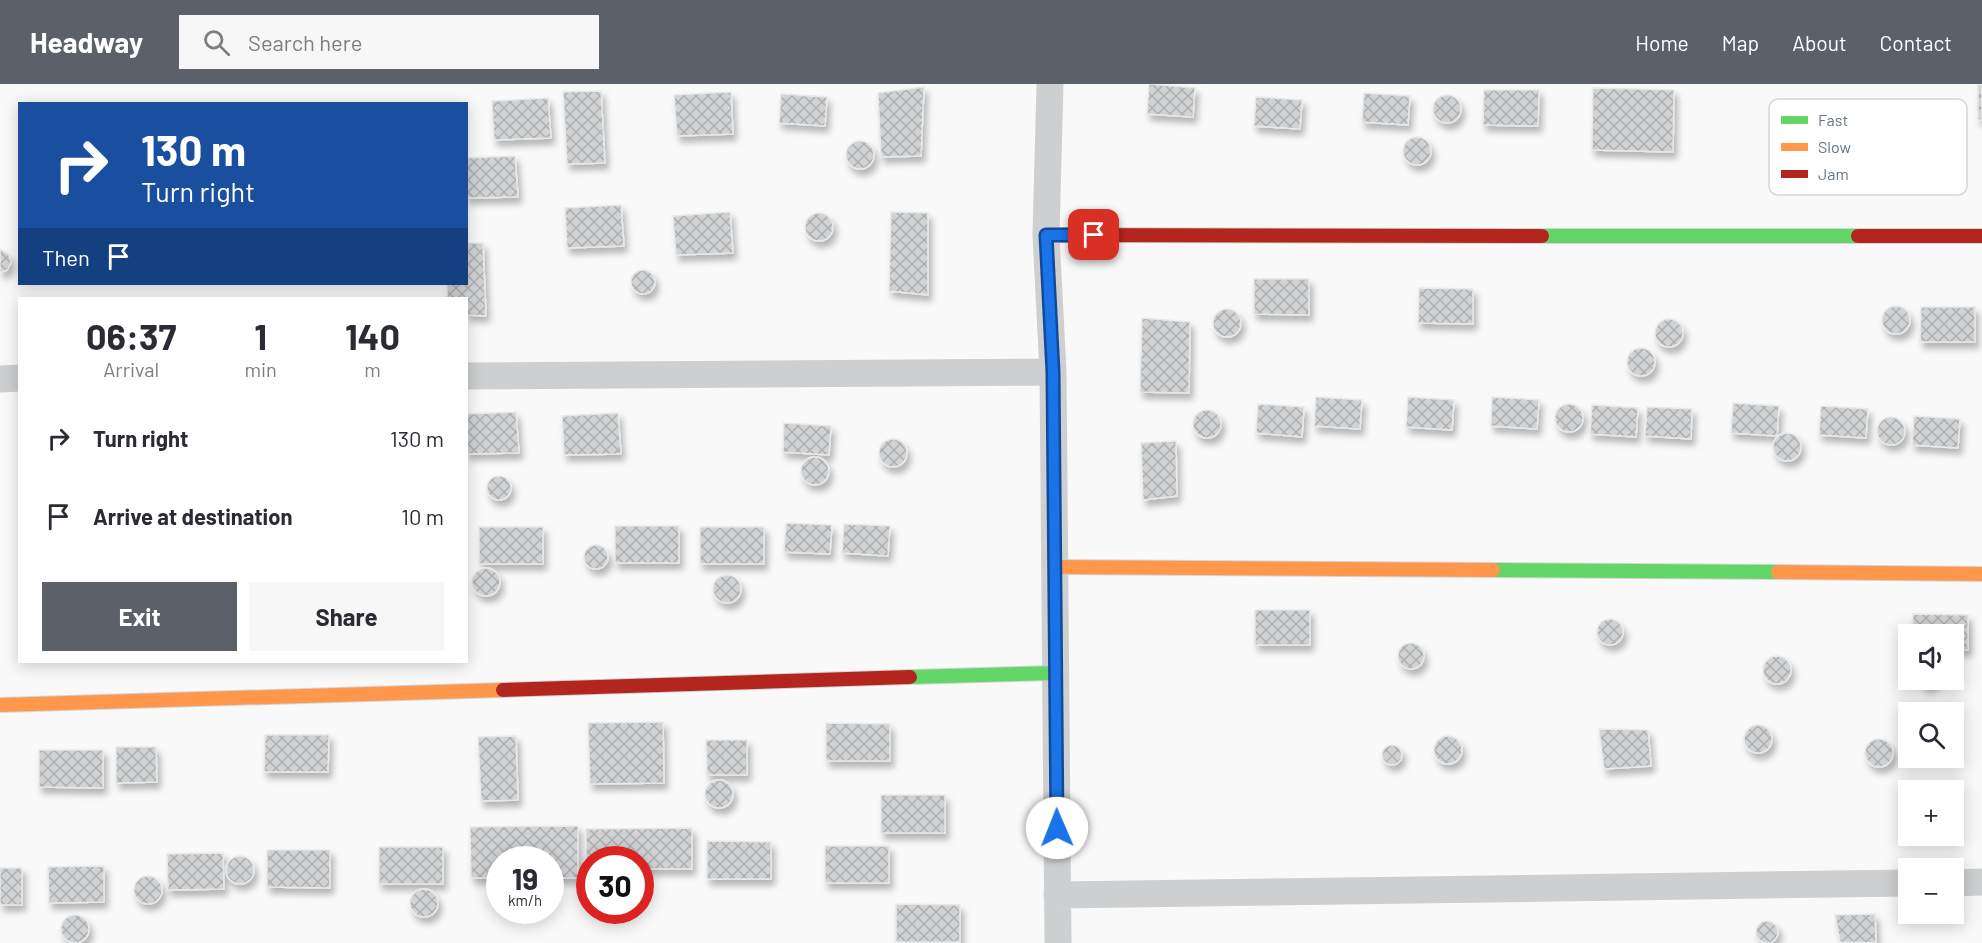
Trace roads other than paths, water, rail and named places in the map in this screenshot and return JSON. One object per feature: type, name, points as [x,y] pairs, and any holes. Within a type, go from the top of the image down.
[{"type":"street","points":[[1050,84],[1046,235],[1053,372],[1058,943]]},
{"type":"street","points":[[1046,235],[1982,236]]},
{"type":"street","points":[[468,376],[1053,372]]},
{"type":"street","points":[[0,379],[18,378]]},
{"type":"street","points":[[1055,567],[1982,574]]},
{"type":"street","points":[[0,705],[1056,673]]},
{"type":"street","points":[[1964,883],[1982,882]]},
{"type":"street","points":[[1057,895],[1898,883]]}]
